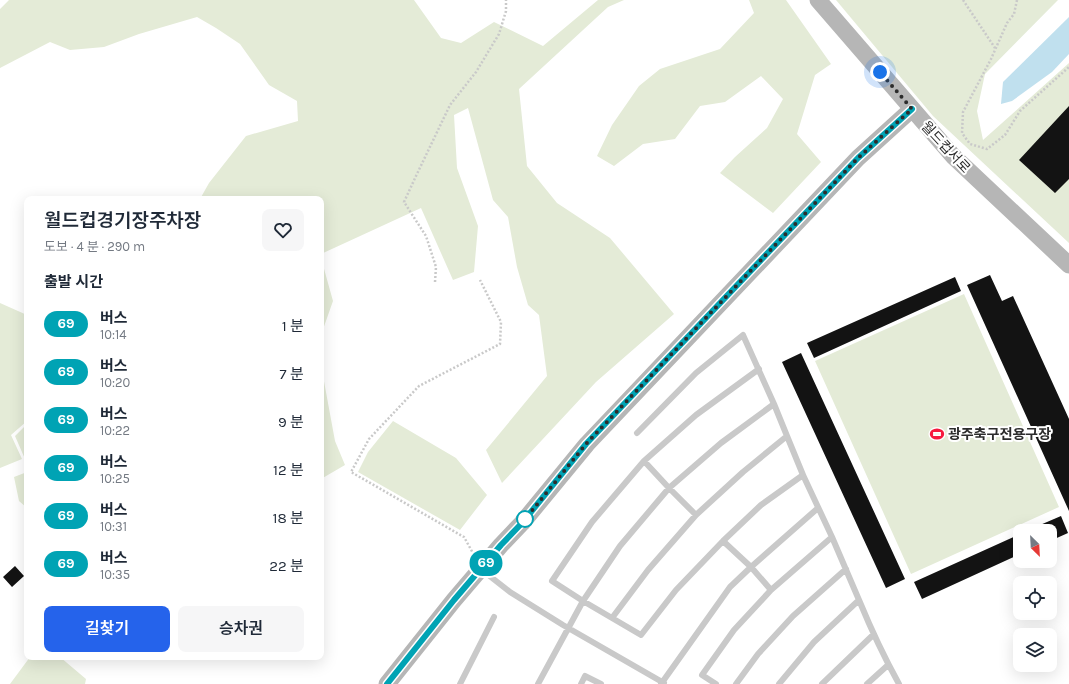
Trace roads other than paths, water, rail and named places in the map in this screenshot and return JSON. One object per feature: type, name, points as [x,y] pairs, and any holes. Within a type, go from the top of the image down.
[{"type":"street","name":"월드컵서로","points":[[818,0],[953,156],[1069,265]]},
{"type":"street","points":[[387,684],[454,600],[522,523],[586,444],[858,158],[912,109]]},
{"type":"lane","points":[[637,433],[696,373],[743,335],[759,369],[803,475],[832,537],[874,634],[888,665],[899,684]]},
{"type":"lane","points":[[759,369],[696,415],[644,460],[592,522],[552,581],[641,636],[676,590],[723,541],[761,505],[803,475]]},
{"type":"lane","points":[[538,684],[583,601],[620,546],[669,488],[721,443],[774,404]]},
{"type":"lane","points":[[612,618],[648,570],[696,515],[742,472],[787,436]]},
{"type":"lane","points":[[644,460],[696,515]]},
{"type":"lane","points":[[481,569],[510,592],[568,628],[663,683],[730,588],[751,567],[818,508]]},
{"type":"lane","points":[[716,684],[702,675],[734,630],[771,590],[832,537]]},
{"type":"lane","points":[[723,541],[751,567],[771,590]]},
{"type":"lane","points":[[736,684],[758,654],[793,616],[846,569]]},
{"type":"lane","points":[[779,684],[814,642],[859,600]]},
{"type":"lane","points":[[460,684],[494,617]]},
{"type":"lane","points":[[822,684],[874,634]]},
{"type":"lane","points":[[867,684],[888,665]]},
{"type":"lane","points":[[581,684],[585,676],[601,684]]},
{"type":"water","points":[[1069,17],[1069,54],[1052,72],[1012,101],[1001,104],[1003,82]]},
{"type":"place","name":"광주축구전용구장","points":[[937,434]]}]
